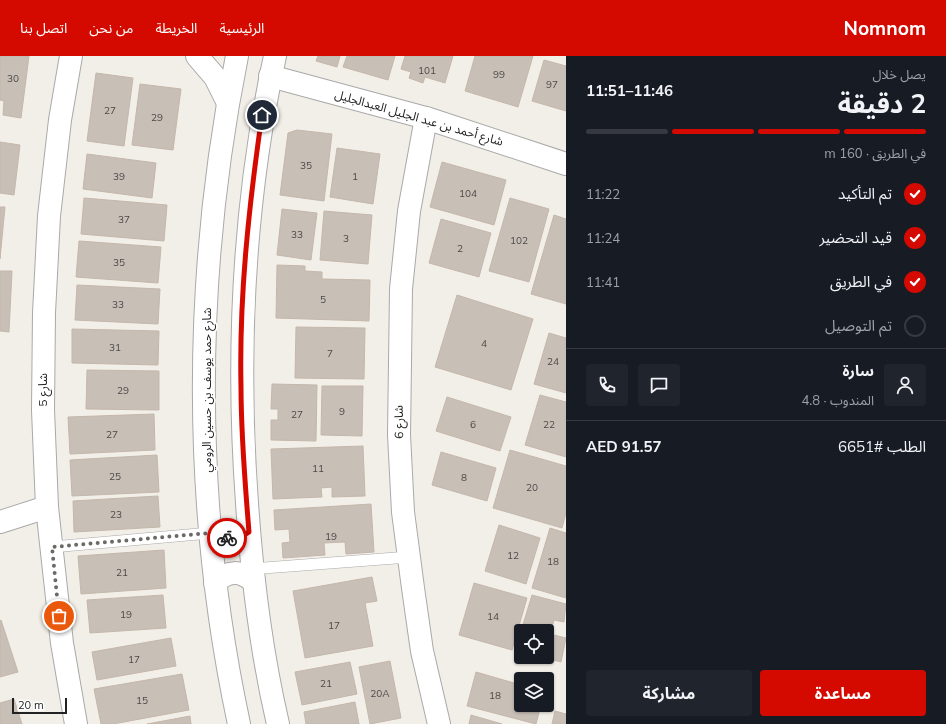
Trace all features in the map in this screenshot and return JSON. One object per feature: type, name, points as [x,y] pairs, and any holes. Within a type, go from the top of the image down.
[{"type":"street","name":"شارع 5","points":[[71,56],[60,120],[52,194],[44,313],[43,410],[47,507],[62,643],[76,724]]},
{"type":"street","points":[[197,56],[215,77],[228,103]]},
{"type":"street","name":"شارع حمد يوسف بن حسين الرومي","points":[[237,56],[228,103],[213,207],[205,333],[205,449],[210,533],[215,583],[226,659],[239,724]]},
{"type":"street","points":[[273,66],[262,115],[250,204],[242,320],[241,386],[242,445],[253,575],[266,664],[278,724]]},
{"type":"street","name":"شارع أحمد بن عبد الجليل العبدالجليل","points":[[273,66],[566,164]]},
{"type":"street","name":"شارع 6","points":[[426,118],[409,211],[401,289],[399,435],[403,512],[422,651],[439,724]]},
{"type":"street","points":[[0,522],[47,507]]},
{"type":"street","points":[[210,533],[217,536],[234,538],[249,532]]},
{"type":"street","points":[[215,583],[220,578],[234,572],[253,575]]},
{"type":"lane","points":[[52,547],[210,533]]},
{"type":"lane","points":[[253,575],[409,557]]},
{"type":"building","points":[[0,56],[29,56],[21,118],[3,115],[4,101],[0,100]]},
{"type":"building","points":[[318,56],[340,56],[337,67],[316,61]]},
{"type":"building","points":[[347,56],[395,56],[388,80],[343,67]]},
{"type":"building","points":[[405,56],[453,56],[445,83],[425,77],[423,83],[409,78],[411,72],[401,69]]},
{"type":"building","points":[[475,56],[533,56],[518,107],[465,91]]},
{"type":"building","points":[[544,60],[566,66],[566,111],[532,101]]},
{"type":"building","points":[[96,73],[133,78],[124,146],[87,141]]},
{"type":"building","points":[[140,84],[181,89],[173,150],[132,145]]},
{"type":"building","points":[[297,130],[332,134],[324,201],[280,195],[288,133]]},
{"type":"building","points":[[0,142],[20,145],[14,195],[0,193]]},
{"type":"building","points":[[337,148],[380,154],[373,204],[330,197]]},
{"type":"building","points":[[87,154],[156,163],[152,198],[83,189]]},
{"type":"building","points":[[442,162],[506,180],[494,225],[430,207]]},
{"type":"building","points":[[84,198],[167,205],[164,241],[81,234]]},
{"type":"building","points":[[510,198],[549,209],[529,282],[489,271]]},
{"type":"building","points":[[0,207],[5,207],[0,259]]},
{"type":"building","points":[[282,209],[317,213],[311,260],[277,255]]},
{"type":"building","points":[[324,211],[372,215],[368,264],[320,260]]},
{"type":"building","points":[[554,215],[566,219],[566,304],[531,294]]},
{"type":"building","points":[[441,219],[491,233],[479,277],[429,263]]},
{"type":"building","points":[[79,241],[161,247],[158,283],[76,277]]},
{"type":"building","points":[[277,265],[305,266],[305,271],[322,272],[322,279],[370,280],[369,321],[276,318]]},
{"type":"building","points":[[0,271],[12,271],[9,332],[0,331]]},
{"type":"building","points":[[77,285],[160,289],[158,324],[75,320]]},
{"type":"building","points":[[457,295],[533,319],[511,390],[435,367]]},
{"type":"building","points":[[296,327],[365,328],[364,379],[295,378]]},
{"type":"building","points":[[72,329],[159,331],[158,365],[72,363]]},
{"type":"building","points":[[549,333],[566,338],[566,393],[534,384]]},
{"type":"building","points":[[87,370],[159,371],[159,410],[86,409]]},
{"type":"building","points":[[272,384],[317,385],[316,441],[271,440],[271,420],[278,420],[278,409],[271,409]]},
{"type":"building","points":[[322,386],[363,386],[362,436],[321,435]]},
{"type":"building","points":[[540,395],[566,402],[566,457],[525,445]]},
{"type":"building","points":[[447,397],[511,417],[500,451],[436,431]]},
{"type":"building","points":[[154,414],[155,450],[70,454],[68,417]]},
{"type":"building","points":[[363,446],[365,496],[332,497],[332,487],[321,488],[322,497],[273,499],[271,449]]},
{"type":"building","points":[[510,450],[566,466],[566,513],[562,528],[493,508]]},
{"type":"building","points":[[441,452],[496,468],[487,501],[432,485]]},
{"type":"building","points":[[157,455],[159,492],[72,496],[70,460]]},
{"type":"building","points":[[158,496],[160,527],[74,532],[73,501]]},
{"type":"building","points":[[371,504],[374,552],[346,554],[345,542],[324,543],[325,555],[283,558],[282,543],[290,542],[289,529],[275,530],[274,510]]},
{"type":"building","points":[[499,525],[540,538],[526,584],[485,571]]},
{"type":"building","points":[[550,528],[566,533],[566,598],[532,588]]},
{"type":"building","points":[[164,550],[166,588],[81,594],[78,556]]},
{"type":"building","points":[[372,577],[377,601],[365,603],[373,646],[305,658],[293,591]]},
{"type":"building","points":[[474,583],[527,598],[520,624],[514,624],[514,643],[512,650],[459,635]]},
{"type":"building","points":[[163,595],[166,628],[90,633],[87,600]]},
{"type":"building","points":[[532,595],[566,604],[564,622],[554,620],[553,624],[523,624]]},
{"type":"building","points":[[1,620],[18,672],[0,677],[0,621]]},
{"type":"building","points":[[554,635],[566,638],[561,662],[554,660]]},
{"type":"building","points":[[171,638],[176,666],[97,680],[92,652]]},
{"type":"building","points":[[390,661],[401,718],[370,724],[359,667]]},
{"type":"building","points":[[350,662],[357,694],[302,705],[295,672]]},
{"type":"building","points":[[476,672],[514,683],[514,712],[539,712],[536,724],[467,706]]},
{"type":"building","points":[[182,674],[189,710],[113,724],[101,724],[94,689]]},
{"type":"building","points":[[14,699],[22,724],[0,724],[0,703]]},
{"type":"building","points":[[355,702],[359,724],[306,724],[304,712]]},
{"type":"building","points":[[555,711],[566,714],[566,724],[552,724]]},
{"type":"building","points":[[471,715],[502,724],[469,724]]},
{"type":"building","points":[[190,716],[191,724],[147,724]]},
{"type":"way so far","points":[[59,616],[52,547],[210,533],[227,538]]},
{"type":"route","points":[[227,538],[242,536],[249,532],[242,445],[241,327],[249,210],[262,115]]}]
